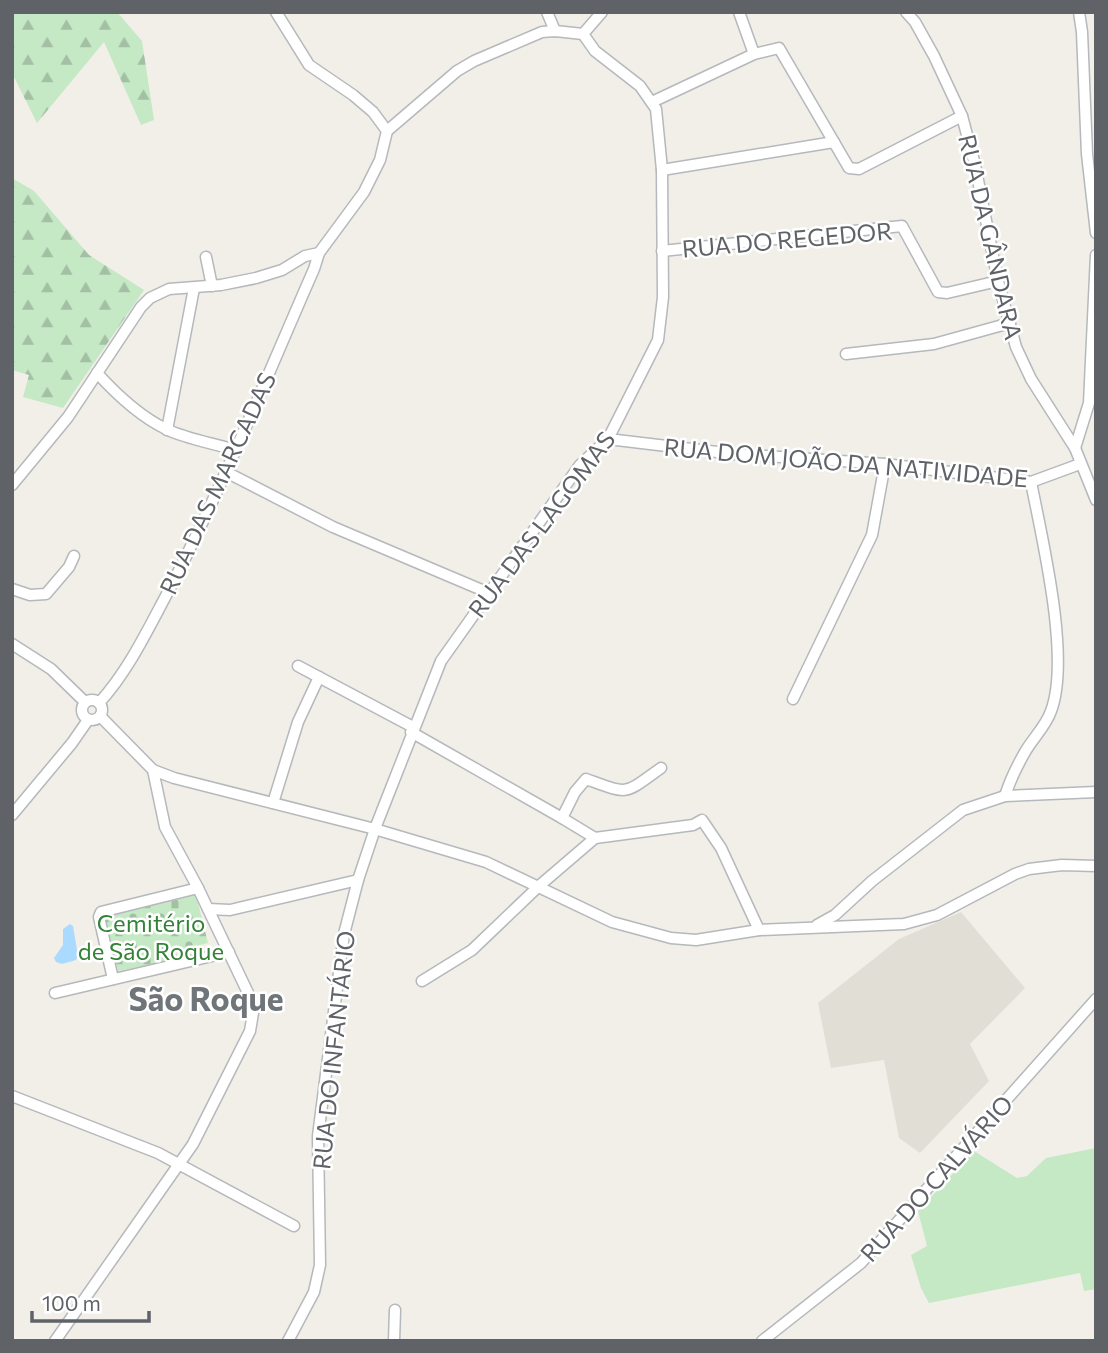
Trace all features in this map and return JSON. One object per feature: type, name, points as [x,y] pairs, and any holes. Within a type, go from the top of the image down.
[{"type":"street","points":[[276,12],[309,65],[353,95],[373,112],[387,131]]},
{"type":"street","points":[[547,12],[555,31]]},
{"type":"street","points":[[583,34],[603,12]]},
{"type":"street","points":[[739,12],[754,54]]},
{"type":"street","name":"RUA DA GÂNDARA","points":[[906,12],[927,44],[962,116],[975,165],[998,281],[1016,347],[1031,379],[1075,448],[1096,500]]},
{"type":"street","points":[[1079,12],[1087,154],[1096,233]]},
{"type":"street","points":[[12,485],[60,426],[141,307],[150,298],[169,289],[212,286],[256,278],[282,270],[305,256],[319,253],[364,192],[380,160],[387,131],[457,71],[542,32],[583,34],[596,51],[640,86],[652,102],[754,54],[779,48],[849,168],[859,169],[962,116]]},
{"type":"street","name":"RUA DAS LAGOMAS","points":[[375,829],[412,729],[441,662],[580,465],[608,439],[659,340],[663,297],[662,170],[657,115],[652,102]]},
{"type":"street","points":[[662,170],[834,142]]},
{"type":"street","name":"RUA DO REGEDOR","points":[[662,251],[902,226],[938,292],[947,293],[998,281]]},
{"type":"street","name":"RUA DAS MARCADAS","points":[[99,703],[124,672],[185,559],[226,472],[319,253]]},
{"type":"street","points":[[1075,448],[1089,403],[1096,255]]},
{"type":"street","points":[[206,257],[212,286]]},
{"type":"street","points":[[167,430],[194,288]]},
{"type":"street","points":[[846,354],[934,344],[1010,323]]},
{"type":"street","points":[[97,373],[124,400],[167,430],[235,450]]},
{"type":"street","name":"RUA DOM JOÃO DA NATIVIDADE","points":[[608,439],[734,454],[885,464],[1031,482],[1080,464]]},
{"type":"street","points":[[793,699],[872,535],[885,464]]},
{"type":"street","points":[[226,472],[333,527],[489,593]]},
{"type":"street","points":[[1005,796],[1026,751],[1050,714],[1055,699],[1057,675],[1056,633],[1031,482]]},
{"type":"street","points":[[12,589],[30,595],[46,594],[69,567],[74,556]]},
{"type":"street","points":[[12,644],[51,669],[85,702]]},
{"type":"street","points":[[298,666],[412,729],[594,838]]},
{"type":"street","points":[[273,803],[298,722],[319,677]]},
{"type":"street","points":[[94,700],[99,703],[102,709],[96,720],[88,720],[81,712],[85,702],[94,700]]},
{"type":"street","points":[[100,716],[153,770],[174,778],[375,829],[486,862],[612,922],[671,938],[696,940],[759,929],[904,924],[937,915],[1029,869],[1062,865],[1096,866]]},
{"type":"street","points":[[12,815],[88,720]]},
{"type":"street","points":[[562,818],[575,792],[586,779],[628,791],[661,768]]},
{"type":"street","points":[[55,1341],[193,1144],[250,1031],[253,1013],[249,995],[198,888],[165,827],[153,770]]},
{"type":"street","points":[[157,788],[174,778]]},
{"type":"street","points":[[814,926],[835,915],[872,881],[963,810],[1005,796],[1096,792]]},
{"type":"street","points":[[422,981],[472,950],[594,838],[693,825],[702,820],[721,848],[759,929]]},
{"type":"street","name":"RUA DO INFANTÁRIO","points":[[288,1341],[314,1292],[320,1265],[318,1136],[344,934],[375,829]]},
{"type":"street","points":[[211,916],[358,880]]},
{"type":"street","points":[[113,979],[99,917],[102,912],[198,888]]},
{"type":"street","points":[[55,993],[229,952]]},
{"type":"street","name":"RUA DO CALVÁRIO","points":[[762,1341],[861,1263],[1096,999]]},
{"type":"street","points":[[12,1096],[158,1153],[294,1226]]},
{"type":"street","points":[[394,1310],[394,1341]]},
{"type":"shaded area","points":[[961,912],[1025,988],[970,1044],[989,1081],[920,1153],[899,1138],[884,1060],[831,1068],[818,1003],[899,939]]},
{"type":"green space","points":[[12,12],[117,12],[142,41],[154,120],[141,125],[104,42],[37,123],[12,73]]},
{"type":"green space","points":[[12,178],[34,191],[89,255],[144,290],[63,408],[23,397],[29,375],[12,370]]},
{"type":"green space","name":"Cemitério de São Roque","points":[[196,895],[208,943],[176,951],[178,959],[118,971],[105,917]]},
{"type":"green space","points":[[1096,1148],[1096,1289],[1084,1291],[1080,1273],[929,1303],[921,1288],[911,1255],[927,1246],[918,1211],[974,1151],[1017,1178],[1027,1176],[1046,1158]]},
{"type":"water","points":[[70,924],[73,926],[78,956],[76,960],[62,964],[54,958],[63,945],[63,929]]},
{"type":"district","name":"São Roque","points":[[206,998]]}]
